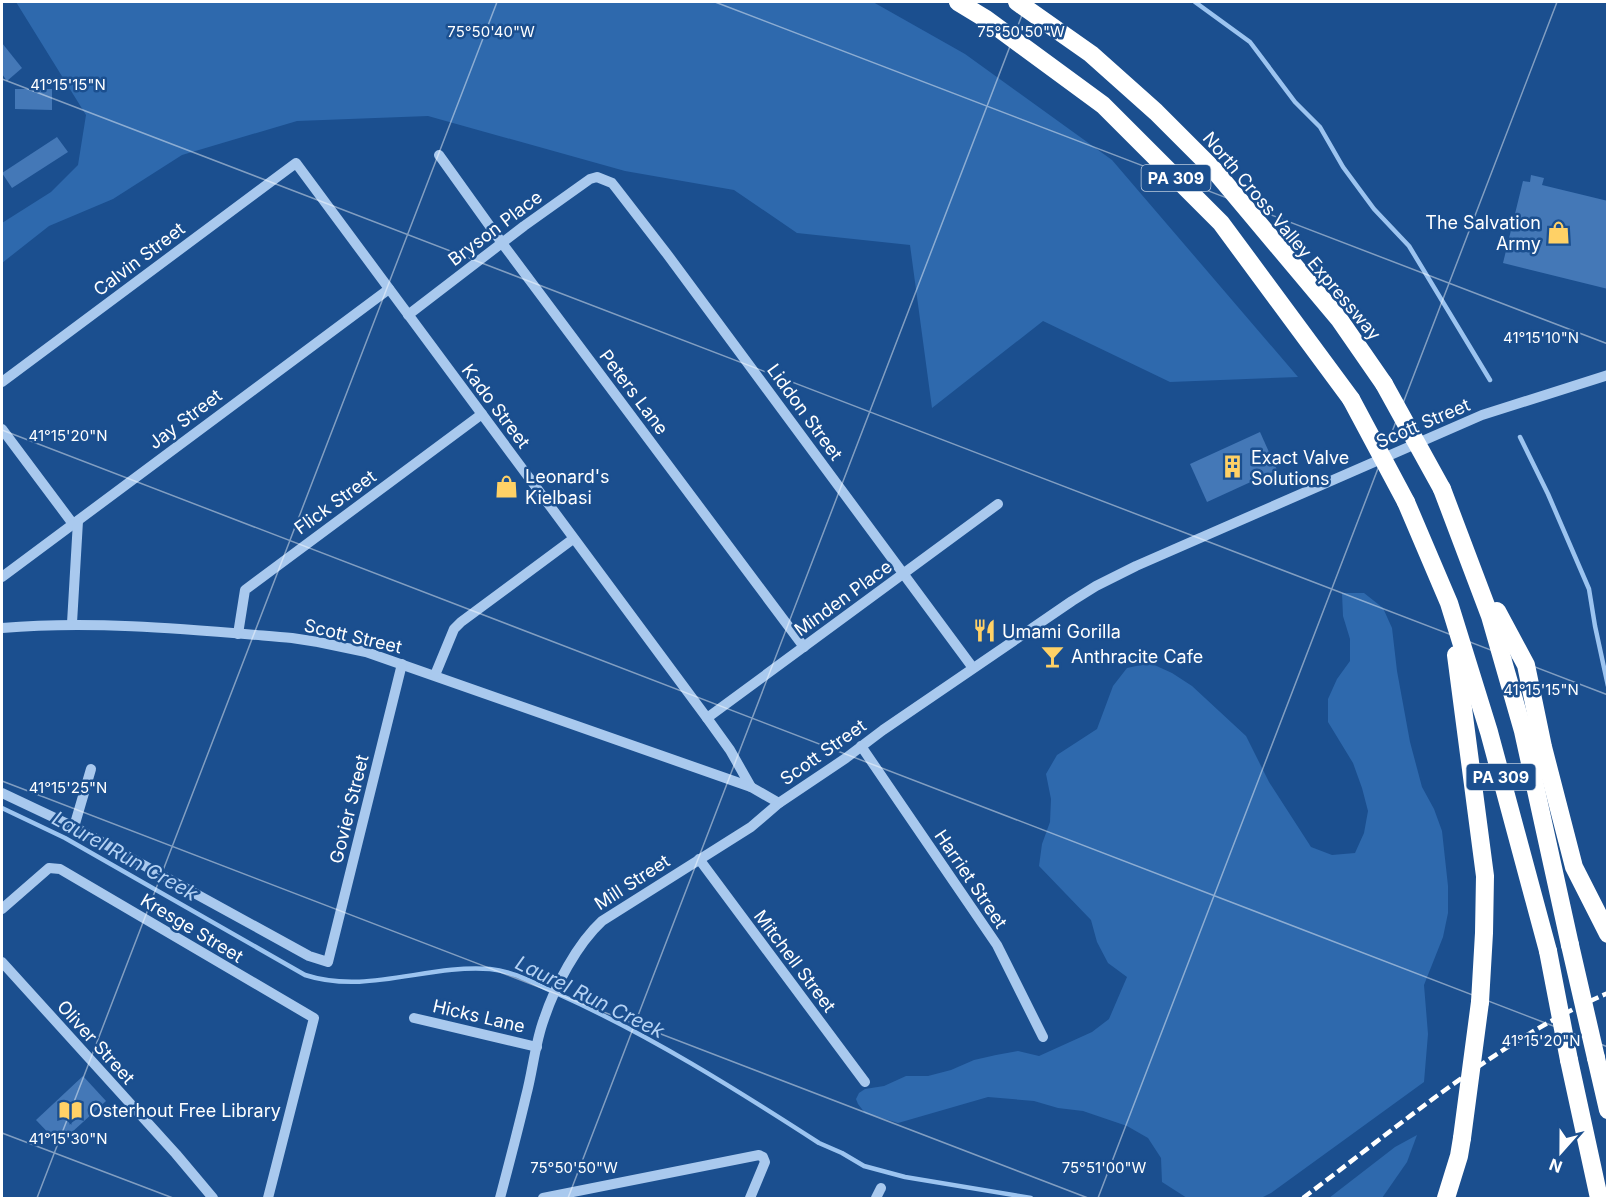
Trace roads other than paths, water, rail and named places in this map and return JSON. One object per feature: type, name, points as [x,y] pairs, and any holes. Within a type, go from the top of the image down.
[{"type":"highway","name":"PA 309","points":[[958,2],[986,19],[1103,105],[1213,215],[1351,399],[1406,502],[1449,603],[1489,732],[1548,951],[1599,1198]]},
{"type":"highway","name":"North Cross Valley Expressway","points":[[1017,2],[1091,54],[1156,112],[1214,170],[1339,319],[1384,384],[1442,489],[1490,616],[1523,731],[1608,1110]]},
{"type":"highway","points":[[1471,561],[1526,665],[1543,747],[1574,867],[1608,934]]},
{"type":"highway","points":[[1446,1198],[1459,1156],[1480,1002],[1485,876],[1449,603]]},
{"type":"street","name":"Peters Lane","points":[[439,155],[502,243],[804,647]]},
{"type":"street","name":"Kado Street","points":[[296,163],[707,718],[730,750],[751,787]]},
{"type":"street","name":"Calvin Street","points":[[2,382],[296,163]]},
{"type":"street","name":"Bryson Place","points":[[408,315],[590,178],[597,177],[605,180]]},
{"type":"street","name":"Liddon Street","points":[[605,180],[616,189],[668,254],[973,668]]},
{"type":"street","name":"Jay Street","points":[[2,577],[389,289]]},
{"type":"street","name":"Scott Street","points":[[2,628],[72,623],[238,634],[318,642],[366,652],[751,787],[779,803],[973,668],[1096,586],[1136,566],[1482,416],[1608,375]]},
{"type":"street","name":"Flick Street","points":[[238,634],[245,590],[482,414]]},
{"type":"street","points":[[2,429],[75,523],[72,623]]},
{"type":"street","name":"Minden Place","points":[[707,718],[998,504]]},
{"type":"street","points":[[435,675],[454,629],[461,622],[573,539]]},
{"type":"street","name":"Govier Street","points":[[74,827],[309,956],[328,962],[402,664]]},
{"type":"street","name":"Harriet Street","points":[[861,746],[996,945],[1043,1037]]},
{"type":"street","points":[[2,793],[74,827],[91,769]]},
{"type":"street","name":"Mill Street","points":[[500,1198],[543,1020],[560,983],[589,933],[602,921],[751,827],[779,803]]},
{"type":"street","name":"Mitchell Street","points":[[699,859],[865,1082]]},
{"type":"street","name":"Kresge Street","points":[[2,909],[40,874],[53,867],[60,869],[314,1018],[268,1198]]},
{"type":"street","name":"Oliver Street","points":[[2,962],[213,1198]]},
{"type":"street","name":"Hicks Lane","points":[[414,1018],[537,1047]]},
{"type":"street","points":[[543,1198],[759,1155],[765,1162],[750,1198]]},
{"type":"waterway","points":[[1195,2],[1250,42],[1295,102],[1320,127],[1343,167],[1374,209],[1409,246],[1490,380]]},
{"type":"waterway","points":[[1520,437],[1548,494],[1589,589],[1608,686]]},
{"type":"waterway","name":"Laurel Run Creek","points":[[2,808],[65,838],[305,975],[351,982],[467,969],[508,972],[592,1010],[659,1045],[819,1143],[864,1166],[905,1177],[1031,1198]]},
{"type":"railway","points":[[1303,1198],[1412,1114],[1488,1060],[1567,1012],[1608,993]]},
{"type":"place","name":"The Salvation Army","points":[[1559,232]]},
{"type":"place","name":"Exact Valve Solutions","points":[[1233,467]]},
{"type":"place","name":"Leonard's Kielbasi","points":[[507,486]]},
{"type":"place","name":"Umami Gorilla","points":[[984,631]]},
{"type":"place","name":"Anthracite Cafe","points":[[1053,656]]},
{"type":"place","name":"Osterhout Free Library","points":[[71,1110]]}]
